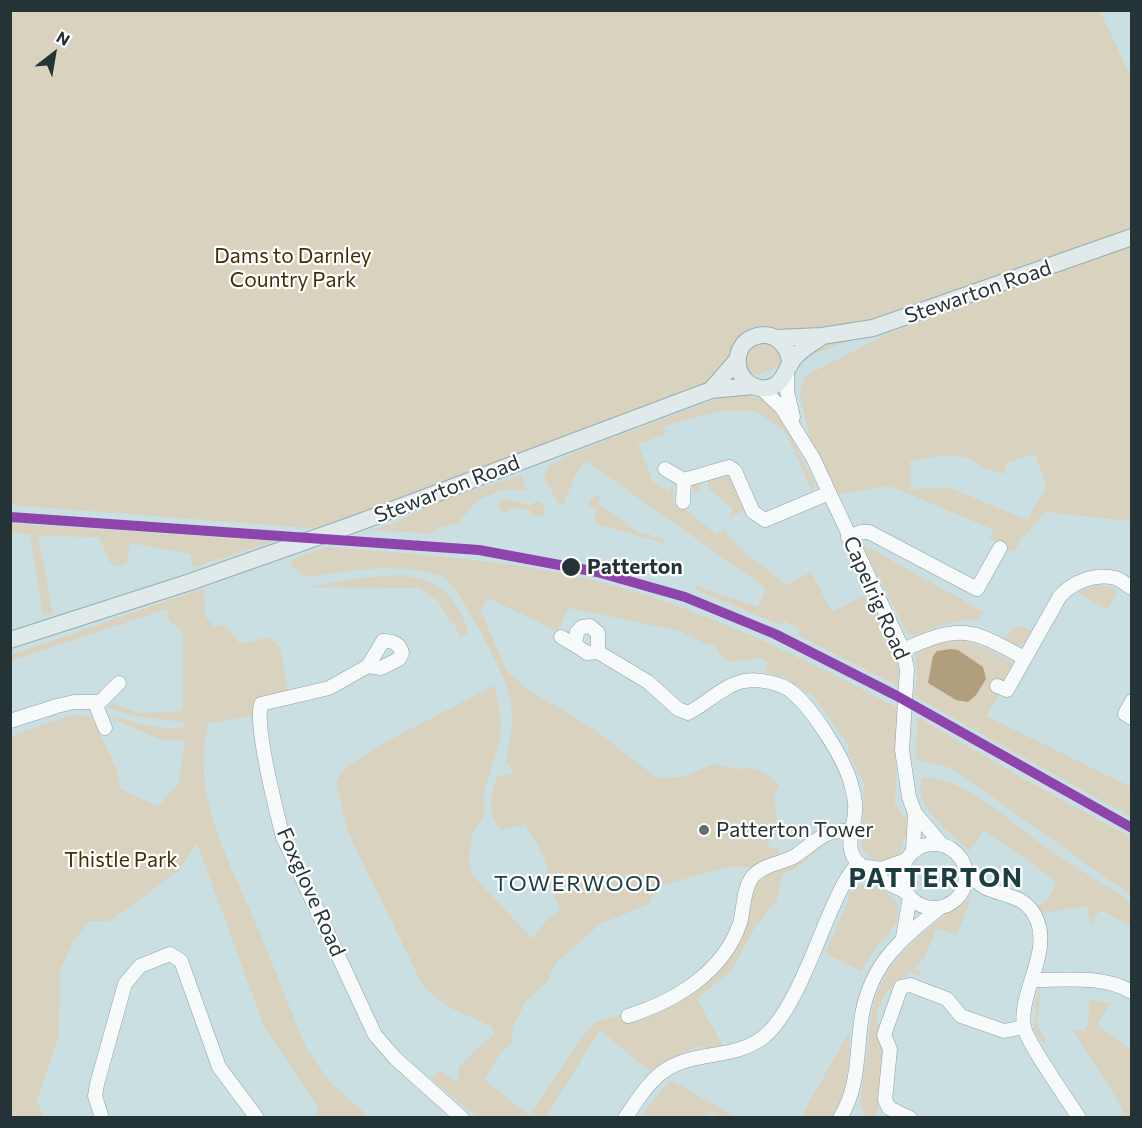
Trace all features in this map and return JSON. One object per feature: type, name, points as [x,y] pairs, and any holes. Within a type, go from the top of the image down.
[{"type":"main road","name":"Stewarton Road","points":[[711,390],[737,360],[742,346],[754,336],[770,335],[777,338],[822,336],[873,328],[1131,237]]},
{"type":"main road","name":"Stewarton Road","points":[[10,640],[190,582],[352,525],[711,390],[776,385],[797,355],[822,336]]},
{"type":"main road","points":[[777,338],[788,350],[789,369]]},
{"type":"main road","points":[[737,360],[741,375],[757,387]]},
{"type":"street","name":"Capelrig Road","points":[[789,369],[787,393],[796,428]]},
{"type":"street","name":"Capelrig Road","points":[[757,387],[782,408],[796,428],[903,650],[907,669],[902,750],[909,797],[915,813],[942,845]]},
{"type":"street","points":[[665,469],[684,480],[729,467],[735,471],[753,513],[765,520],[829,493]]},
{"type":"street","points":[[683,502],[684,480]]},
{"type":"street","points":[[848,537],[861,532],[869,532],[976,589],[1000,548]]},
{"type":"street","points":[[998,686],[1007,690],[1060,596],[1070,586],[1099,576],[1114,577],[1131,588]]},
{"type":"street","points":[[575,645],[577,632],[582,627],[590,626],[598,633],[598,652]]},
{"type":"street","points":[[903,650],[933,637],[957,631],[973,632],[1024,658]]},
{"type":"street","points":[[561,637],[587,653],[598,652],[648,681],[672,705],[688,713],[742,681],[760,681],[791,691],[804,704],[845,767],[852,786],[855,810],[851,831],[853,855],[860,865],[908,894],[923,906],[941,907]]},
{"type":"street","name":"Foxglove Road","points":[[368,666],[329,688],[261,704],[260,720],[276,811],[283,837],[375,1035],[395,1058],[462,1118]]},
{"type":"street","points":[[10,721],[74,702],[100,702],[119,683]]},
{"type":"street","points":[[1131,701],[1125,714],[1131,718]]},
{"type":"street","points":[[95,703],[105,728]]},
{"type":"street","name":"Capelrig Road","points":[[910,855],[915,813]]},
{"type":"street","points":[[628,1016],[660,1006],[689,988],[712,968],[732,941],[740,923],[751,877],[761,870],[794,857],[826,833],[851,831]]},
{"type":"street","points":[[860,865],[881,869],[910,855],[924,845],[942,845],[956,852],[965,869],[986,888],[1008,894],[1023,903],[1033,913],[1039,940],[1033,980],[1025,1005],[1024,1027],[1079,1118]]},
{"type":"street","points":[[903,937],[908,894],[901,877],[910,855]]},
{"type":"street","points":[[625,1118],[653,1080],[667,1068],[736,1052],[756,1043],[768,1032],[786,1009],[838,894],[860,865]]},
{"type":"street","points":[[845,1116],[854,1083],[862,1016],[869,990],[879,967],[903,937],[961,894],[966,883],[965,869]]},
{"type":"street","points":[[961,894],[986,888]]},
{"type":"street","points":[[102,1118],[95,1096],[97,1084],[125,984],[140,966],[170,954],[181,961],[219,1067],[257,1118]]},
{"type":"street","points":[[1033,980],[1092,981],[1123,987],[1131,992]]},
{"type":"street","points":[[910,1118],[889,1108],[885,1100],[890,1049],[884,1035],[901,987],[910,985],[947,999],[961,1016],[1004,1031],[1024,1027]]},
{"type":"green space","name":"Dams to Darnley Country Park","points":[[10,11],[1100,11],[1131,77],[1131,237],[335,530],[11,505]]},
{"type":"green space","points":[[1131,244],[1131,521],[1046,512],[1021,539],[1014,552],[989,538],[994,530],[890,486],[833,495],[811,442],[800,395],[805,376],[889,333]],"holes":[[[1035,454],[1046,487],[1027,520],[950,488],[911,489],[910,461],[943,455],[967,457],[984,468],[1004,474],[1007,463]]]},
{"type":"green space","points":[[742,395],[760,398],[771,406],[790,434],[815,485],[812,492],[786,432],[756,411],[720,411],[663,426],[666,434],[638,444],[653,481],[668,491],[673,483],[674,506],[681,506],[717,535],[724,528],[739,548],[786,585],[811,572],[832,612],[864,596],[894,650],[899,674],[898,686],[798,635],[800,629],[785,621],[780,625],[696,590],[697,586],[758,606],[766,588],[586,461],[574,477],[564,504],[560,505],[544,479],[548,466],[575,452],[724,396]]},
{"type":"green space","points":[[727,474],[732,478],[746,509],[728,519],[733,509],[707,487],[709,481],[699,484],[701,487],[696,493],[690,486],[692,483]]},
{"type":"green space","points":[[522,475],[526,490],[502,490],[478,500],[457,524],[439,527],[432,534],[370,530],[395,523],[440,500]]},
{"type":"green space","points":[[602,496],[597,503],[642,535],[646,532],[655,538],[659,536],[667,544],[594,523],[596,508],[588,505],[593,497]]},
{"type":"green space","points":[[503,498],[530,505],[537,501],[544,504],[545,511],[542,516],[534,517],[530,510],[513,508],[503,514],[497,505]]},
{"type":"green space","points":[[11,523],[275,541],[192,568],[191,554],[130,543],[127,563],[117,567],[110,562],[99,537],[38,536],[53,614],[43,615],[30,534],[11,533]]},
{"type":"green space","points":[[862,544],[984,612],[978,621],[954,622],[914,636],[907,633]]},
{"type":"green space","points":[[326,547],[457,558],[523,567],[556,572],[629,590],[747,634],[898,708],[895,805],[910,824],[900,853],[884,860],[876,860],[862,850],[864,783],[848,752],[849,746],[812,694],[807,693],[785,677],[765,672],[768,663],[764,658],[726,662],[714,645],[704,644],[681,631],[569,608],[557,631],[488,598],[481,611],[506,670],[524,687],[594,729],[657,778],[683,777],[714,764],[736,769],[750,768],[767,774],[779,785],[773,798],[778,825],[766,845],[779,850],[779,857],[751,867],[726,867],[657,887],[649,904],[600,924],[555,964],[547,982],[526,1001],[514,1024],[511,1044],[502,1051],[484,1079],[529,1115],[594,1023],[619,1015],[627,1018],[648,1016],[680,1002],[696,990],[748,915],[756,878],[792,865],[830,842],[794,869],[782,874],[777,900],[755,927],[731,971],[697,999],[723,1046],[708,1049],[703,1046],[696,1048],[675,1056],[649,1071],[600,1030],[546,1117],[476,1116],[431,1079],[440,1071],[458,1082],[458,1068],[479,1046],[494,1035],[493,1027],[449,1007],[424,988],[347,830],[336,781],[344,768],[393,738],[495,685],[501,719],[500,739],[483,796],[485,813],[472,835],[469,858],[472,875],[533,939],[545,922],[560,910],[548,882],[546,860],[525,824],[502,830],[497,825],[492,812],[493,790],[498,776],[513,774],[512,769],[505,763],[511,727],[508,691],[489,648],[468,610],[449,582],[442,576],[425,571],[391,568],[305,577],[292,566],[291,560]]},
{"type":"green space","points":[[398,575],[427,581],[441,589],[459,611],[468,633],[459,637],[454,622],[451,623],[439,602],[419,588],[309,587],[361,578]]},
{"type":"green space","points":[[1098,585],[1112,587],[1117,593],[1108,610],[1077,592]]},
{"type":"green space","name":"Thistle Park","points":[[204,588],[205,616],[214,627],[225,625],[240,644],[269,637],[280,647],[288,695],[254,698],[257,715],[208,723],[204,749],[204,775],[214,824],[306,1047],[328,1080],[369,1117],[320,1117],[314,1113],[319,1108],[264,1026],[197,843],[179,870],[110,921],[89,921],[72,943],[60,970],[59,1035],[37,1101],[43,1117],[11,1117],[11,736],[72,715],[91,716],[118,772],[120,789],[158,806],[179,783],[185,741],[169,739],[163,741],[108,716],[166,729],[186,727],[184,722],[139,717],[107,708],[112,703],[138,713],[183,711],[183,632],[169,621],[167,609],[11,661],[10,655]]},
{"type":"green space","points":[[1023,626],[1031,631],[1024,644],[1015,645],[1004,639],[1013,627]]},
{"type":"green space","points":[[962,640],[988,649],[1013,663],[1015,670],[986,716],[1131,787],[1131,817],[914,696],[917,676],[915,654],[935,645]]},
{"type":"green space","points":[[917,717],[1131,837],[1131,895],[951,768],[916,759]]},
{"type":"green space","points":[[925,777],[957,786],[987,803],[1043,845],[1131,902],[1131,926],[1100,910],[1090,925],[1088,909],[1084,906],[1042,913],[1037,906],[1050,895],[1055,880],[984,830],[969,851],[929,811],[921,791],[921,779]]},
{"type":"green space","points":[[861,884],[887,893],[898,908],[898,915],[891,930],[861,971],[825,953],[848,902],[849,894]]},
{"type":"green space","points":[[971,898],[957,935],[940,929],[935,932],[924,959],[914,968],[921,971],[919,976],[909,972],[885,993],[876,1015],[885,1048],[877,1117],[866,1117],[860,1104],[873,1006],[880,988],[888,972],[912,943]]},
{"type":"green space","points":[[1041,988],[1037,1025],[1046,1041],[1042,1043],[1033,1028],[1036,1010],[1034,1004]]},
{"type":"green space","points":[[1090,999],[1110,1003],[1099,1022],[1100,1027],[1131,1050],[1131,1117],[1116,1117],[1122,1114],[1123,1109],[1073,1030],[1085,1030],[1088,1025]]},
{"type":"green space","points":[[850,1031],[847,1076],[837,1107],[831,1117],[800,1118]]},
{"type":"green space","points":[[673,1081],[735,1117],[720,1117],[712,1113],[687,1119],[642,1115],[664,1087]]},
{"type":"shaded area","points":[[958,650],[983,667],[986,679],[976,695],[968,702],[956,700],[928,683],[933,656],[937,651]]},
{"type":"transit line","points":[[10,517],[479,550],[597,572],[685,597],[775,634],[897,696],[1132,828]]},
{"type":"place","name":"Patterton","points":[[571,567]]},
{"type":"place","name":"Patterton Tower","points":[[704,830]]},
{"type":"district","name":"PATTERTON","points":[[936,878]]},
{"type":"district","name":"TOWERWOOD","points":[[578,884]]}]
